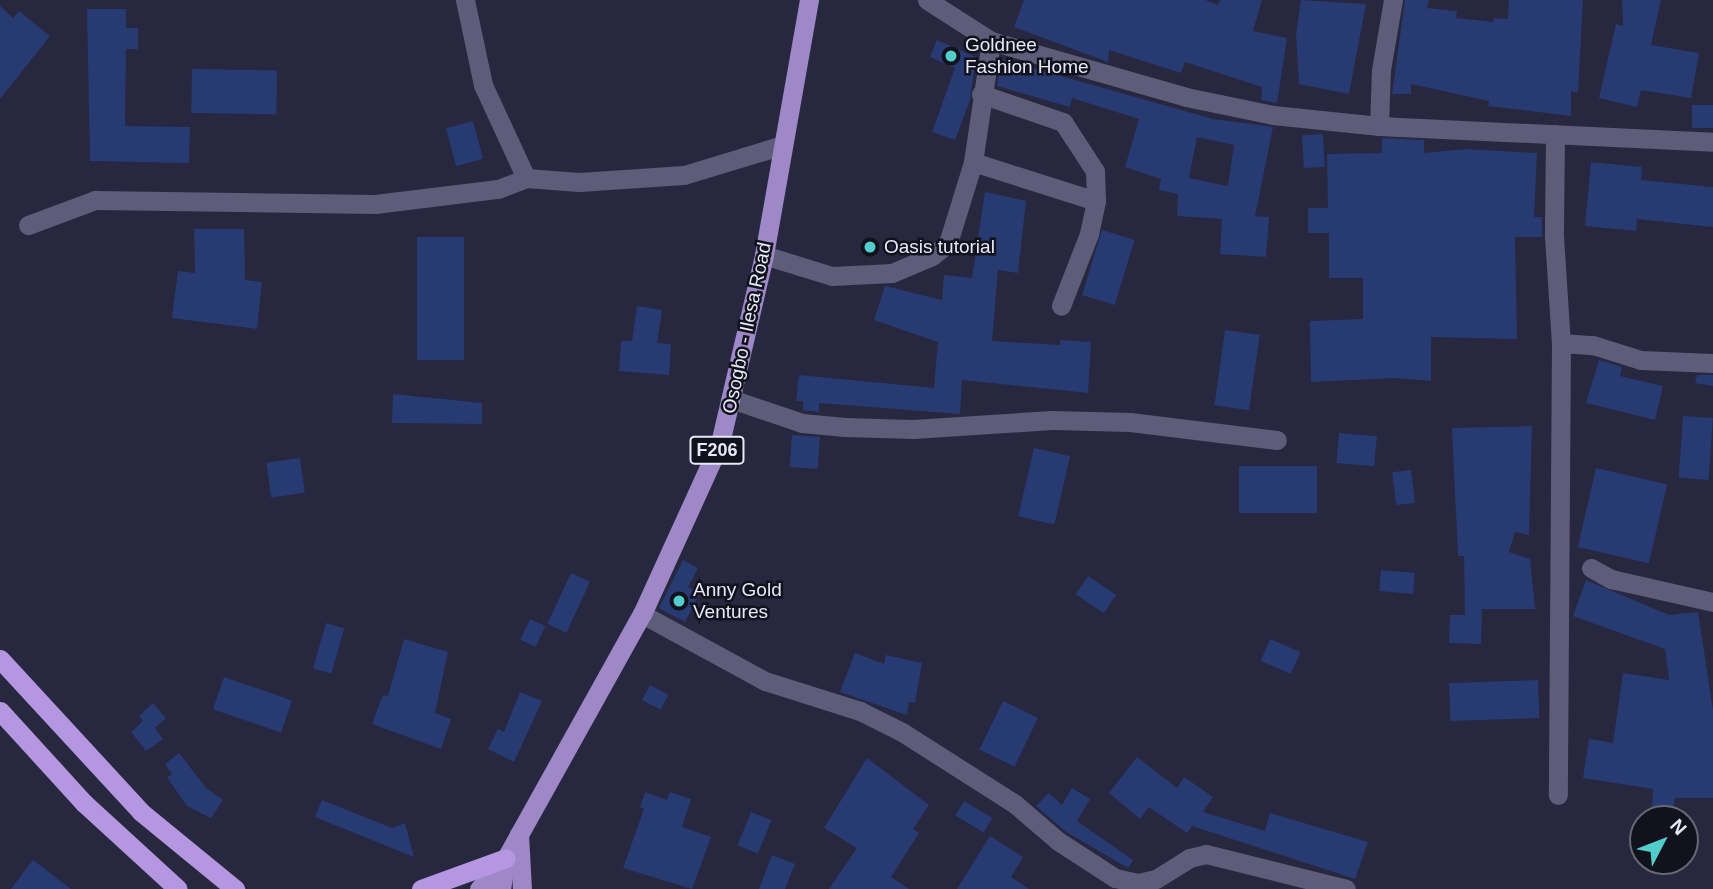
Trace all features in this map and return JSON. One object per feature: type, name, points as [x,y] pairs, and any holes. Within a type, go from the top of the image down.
[{"type":"highway","points":[[0,659],[141,812],[235,889]]},
{"type":"highway","points":[[0,710],[84,803],[178,889]]},
{"type":"highway","points":[[421,889],[506,858]]},
{"type":"main road","name":"Osogbo - Ilesa Road","points":[[478,889],[506,858],[642,614],[720,443],[733,400],[764,255],[809,0]]},
{"type":"main road","points":[[519,832],[522,889]]},
{"type":"main road","name":"Osogbo - Ilesa Road","points":[[500,889],[506,858]]},
{"type":"street","points":[[465,0],[483,85],[526,178]]},
{"type":"street","points":[[927,0],[991,41],[1186,97],[1273,115],[1379,126],[1713,142]]},
{"type":"street","points":[[1379,126],[1381,70],[1392,0]]},
{"type":"street","points":[[764,255],[832,276],[892,273],[919,262],[948,243],[973,162],[991,41]]},
{"type":"street","points":[[981,94],[1063,122],[1095,171],[1097,201],[1061,306]]},
{"type":"street","points":[[1555,134],[1554,236],[1561,343],[1558,794]]},
{"type":"street","points":[[28,225],[95,200],[375,204],[498,189],[526,178],[579,182],[684,175],[783,145]]},
{"type":"street","points":[[973,162],[1097,201]]},
{"type":"street","points":[[1561,343],[1593,345],[1641,360],[1713,363]]},
{"type":"street","points":[[733,400],[802,423],[845,427],[913,429],[1052,420],[1130,422],[1277,440]]},
{"type":"street","points":[[1591,568],[1611,579],[1713,602]]},
{"type":"street","points":[[642,614],[765,681],[860,711],[902,732],[1014,804],[1058,841],[1115,878],[1157,884],[1189,858],[1206,854],[1346,889]]},
{"type":"building","points":[[1024,0],[1205,0],[1218,5],[1220,0],[1262,0],[1253,31],[1287,38],[1277,103],[1261,100],[1262,87],[1185,62],[1181,73],[1109,50],[1108,62],[1014,27]]},
{"type":"building","points":[[1301,0],[1366,4],[1349,94],[1299,84],[1296,35]]},
{"type":"building","points":[[1405,0],[1429,0],[1427,8],[1457,11],[1456,18],[1493,22],[1494,18],[1508,19],[1509,0],[1583,0],[1578,93],[1571,91],[1571,116],[1488,106],[1489,101],[1411,84],[1411,94],[1392,94]]},
{"type":"building","points":[[1622,0],[1661,0],[1651,45],[1699,53],[1691,98],[1641,90],[1637,107],[1599,98],[1616,24],[1623,26]]},
{"type":"building","points":[[0,6],[13,18],[19,11],[50,36],[0,99]]},
{"type":"building","points":[[87,9],[126,9],[126,28],[138,28],[138,49],[126,49],[125,126],[190,127],[189,163],[90,161]]},
{"type":"building","points":[[937,40],[976,57],[970,100],[955,140],[932,132],[955,68],[930,57]]},
{"type":"building","points":[[1001,59],[1213,119],[1273,127],[1255,216],[1269,217],[1266,257],[1220,254],[1222,219],[1177,216],[1178,194],[1159,190],[1161,179],[1125,167],[1139,119],[1072,98],[1070,107],[997,86]],"holes":[[[1197,137],[1234,145],[1228,186],[1189,178]]]},
{"type":"building","points":[[192,69],[277,70],[276,114],[191,113]]},
{"type":"building","points":[[1692,105],[1713,105],[1713,128],[1692,128]]},
{"type":"building","points":[[473,121],[483,159],[456,166],[446,128]]},
{"type":"building","points":[[1323,134],[1325,167],[1304,168],[1302,135]]},
{"type":"building","points":[[1382,138],[1424,140],[1424,153],[1466,149],[1537,153],[1534,217],[1542,217],[1542,237],[1515,237],[1517,339],[1431,337],[1431,381],[1396,378],[1311,382],[1310,321],[1363,319],[1363,278],[1329,278],[1329,233],[1308,233],[1308,208],[1328,208],[1327,154],[1382,153]]},
{"type":"building","points":[[1591,162],[1642,167],[1641,180],[1713,187],[1713,227],[1637,219],[1636,231],[1585,226]]},
{"type":"building","points":[[985,192],[1026,201],[1018,273],[998,270],[992,341],[1060,345],[1060,340],[1091,342],[1088,393],[962,380],[960,414],[819,403],[819,412],[803,410],[803,401],[796,401],[799,375],[934,388],[938,342],[874,320],[885,286],[942,300],[944,275],[972,278]]},
{"type":"building","points":[[194,229],[244,229],[245,280],[262,282],[257,329],[172,318],[178,271],[195,273]]},
{"type":"building","points":[[1102,230],[1135,240],[1115,305],[1082,295]]},
{"type":"building","points":[[417,237],[464,237],[464,360],[417,360]]},
{"type":"building","points":[[637,306],[662,310],[657,343],[671,344],[669,375],[619,371],[621,341],[632,341]]},
{"type":"building","points":[[1225,330],[1260,335],[1249,410],[1214,405]]},
{"type":"building","points":[[1599,360],[1622,367],[1620,376],[1663,386],[1655,420],[1586,403]]},
{"type":"building","points":[[1697,375],[1713,375],[1713,386],[1695,383]]},
{"type":"building","points":[[393,394],[482,403],[482,424],[392,423]]},
{"type":"building","points":[[1683,416],[1713,418],[1709,480],[1679,478]]},
{"type":"building","points":[[1532,426],[1529,535],[1515,532],[1509,552],[1530,559],[1535,609],[1482,609],[1481,644],[1449,643],[1450,615],[1465,615],[1464,556],[1458,556],[1452,428]]},
{"type":"building","points":[[1339,433],[1377,436],[1374,466],[1336,463]]},
{"type":"building","points":[[792,435],[820,437],[818,469],[790,467]]},
{"type":"building","points":[[1034,448],[1070,456],[1054,525],[1018,516]]},
{"type":"building","points":[[300,458],[305,493],[271,497],[266,463]]},
{"type":"building","points":[[1239,466],[1317,466],[1317,513],[1239,513]]},
{"type":"building","points":[[1596,468],[1667,484],[1649,563],[1578,547]]},
{"type":"building","points":[[1411,470],[1415,503],[1396,505],[1392,472]]},
{"type":"building","name":"Anny Gold Ventures","points":[[683,560],[698,568],[688,587],[700,593],[685,622],[659,608]]},
{"type":"building","points":[[1381,570],[1415,573],[1413,594],[1379,591]]},
{"type":"building","points":[[571,573],[590,582],[566,633],[547,624]]},
{"type":"building","points":[[1088,576],[1116,595],[1104,613],[1076,594]]},
{"type":"building","points":[[1586,580],[1669,615],[1698,612],[1713,710],[1713,798],[1675,798],[1674,805],[1652,805],[1653,789],[1583,778],[1589,739],[1613,743],[1623,673],[1669,680],[1665,649],[1573,616]]},
{"type":"building","points":[[530,619],[545,626],[536,647],[520,640]]},
{"type":"building","points":[[326,623],[344,628],[331,673],[313,668]]},
{"type":"building","points":[[404,639],[448,652],[435,713],[451,719],[441,749],[372,724],[383,695],[388,696]]},
{"type":"building","points":[[1270,639],[1300,652],[1291,674],[1261,661]]},
{"type":"building","points":[[855,653],[884,664],[886,655],[922,663],[915,703],[909,702],[907,715],[840,692]]},
{"type":"building","points":[[224,677],[292,700],[281,733],[213,709]]},
{"type":"building","points":[[1538,680],[1539,718],[1450,721],[1449,683]]},
{"type":"building","points":[[650,685],[669,695],[661,710],[642,700]]},
{"type":"building","points":[[520,692],[542,701],[514,762],[488,749],[498,729],[504,732]]},
{"type":"building","points":[[1003,701],[1038,718],[1014,767],[979,750]]},
{"type":"building","points":[[153,703],[166,718],[155,728],[163,739],[146,751],[131,732],[143,721],[139,716]]},
{"type":"building","points":[[179,753],[206,788],[223,800],[211,818],[187,806],[167,777],[172,774],[165,764]]},
{"type":"building","points":[[1137,757],[1177,788],[1184,777],[1213,797],[1203,812],[1265,831],[1270,813],[1368,842],[1355,879],[1192,826],[1187,833],[1149,807],[1140,819],[1109,793]]},
{"type":"building","points":[[867,758],[929,805],[913,829],[919,833],[891,877],[909,889],[829,889],[857,848],[824,828]]},
{"type":"building","points":[[1072,788],[1090,799],[1077,821],[1133,860],[1128,868],[1065,831],[1036,806],[1049,793],[1062,805]]},
{"type":"building","points":[[645,792],[667,800],[670,792],[691,799],[682,827],[711,837],[692,889],[623,868],[644,809],[640,807]]},
{"type":"building","points":[[322,800],[392,828],[405,823],[414,857],[315,817]]},
{"type":"building","points":[[964,801],[992,818],[984,833],[955,816]]},
{"type":"building","points":[[751,812],[771,820],[758,854],[738,845]]},
{"type":"building","points":[[990,836],[1023,857],[1011,877],[1029,889],[957,889]]},
{"type":"building","points":[[772,855],[795,864],[785,889],[759,889]]},
{"type":"building","points":[[33,860],[71,889],[11,889]]},
{"type":"place","name":"Goldnee Fashion Home","points":[[951,56]]},
{"type":"place","name":"Oasis tutorial","points":[[870,247]]},
{"type":"place","name":"Anny Gold Ventures","points":[[679,601]]}]
